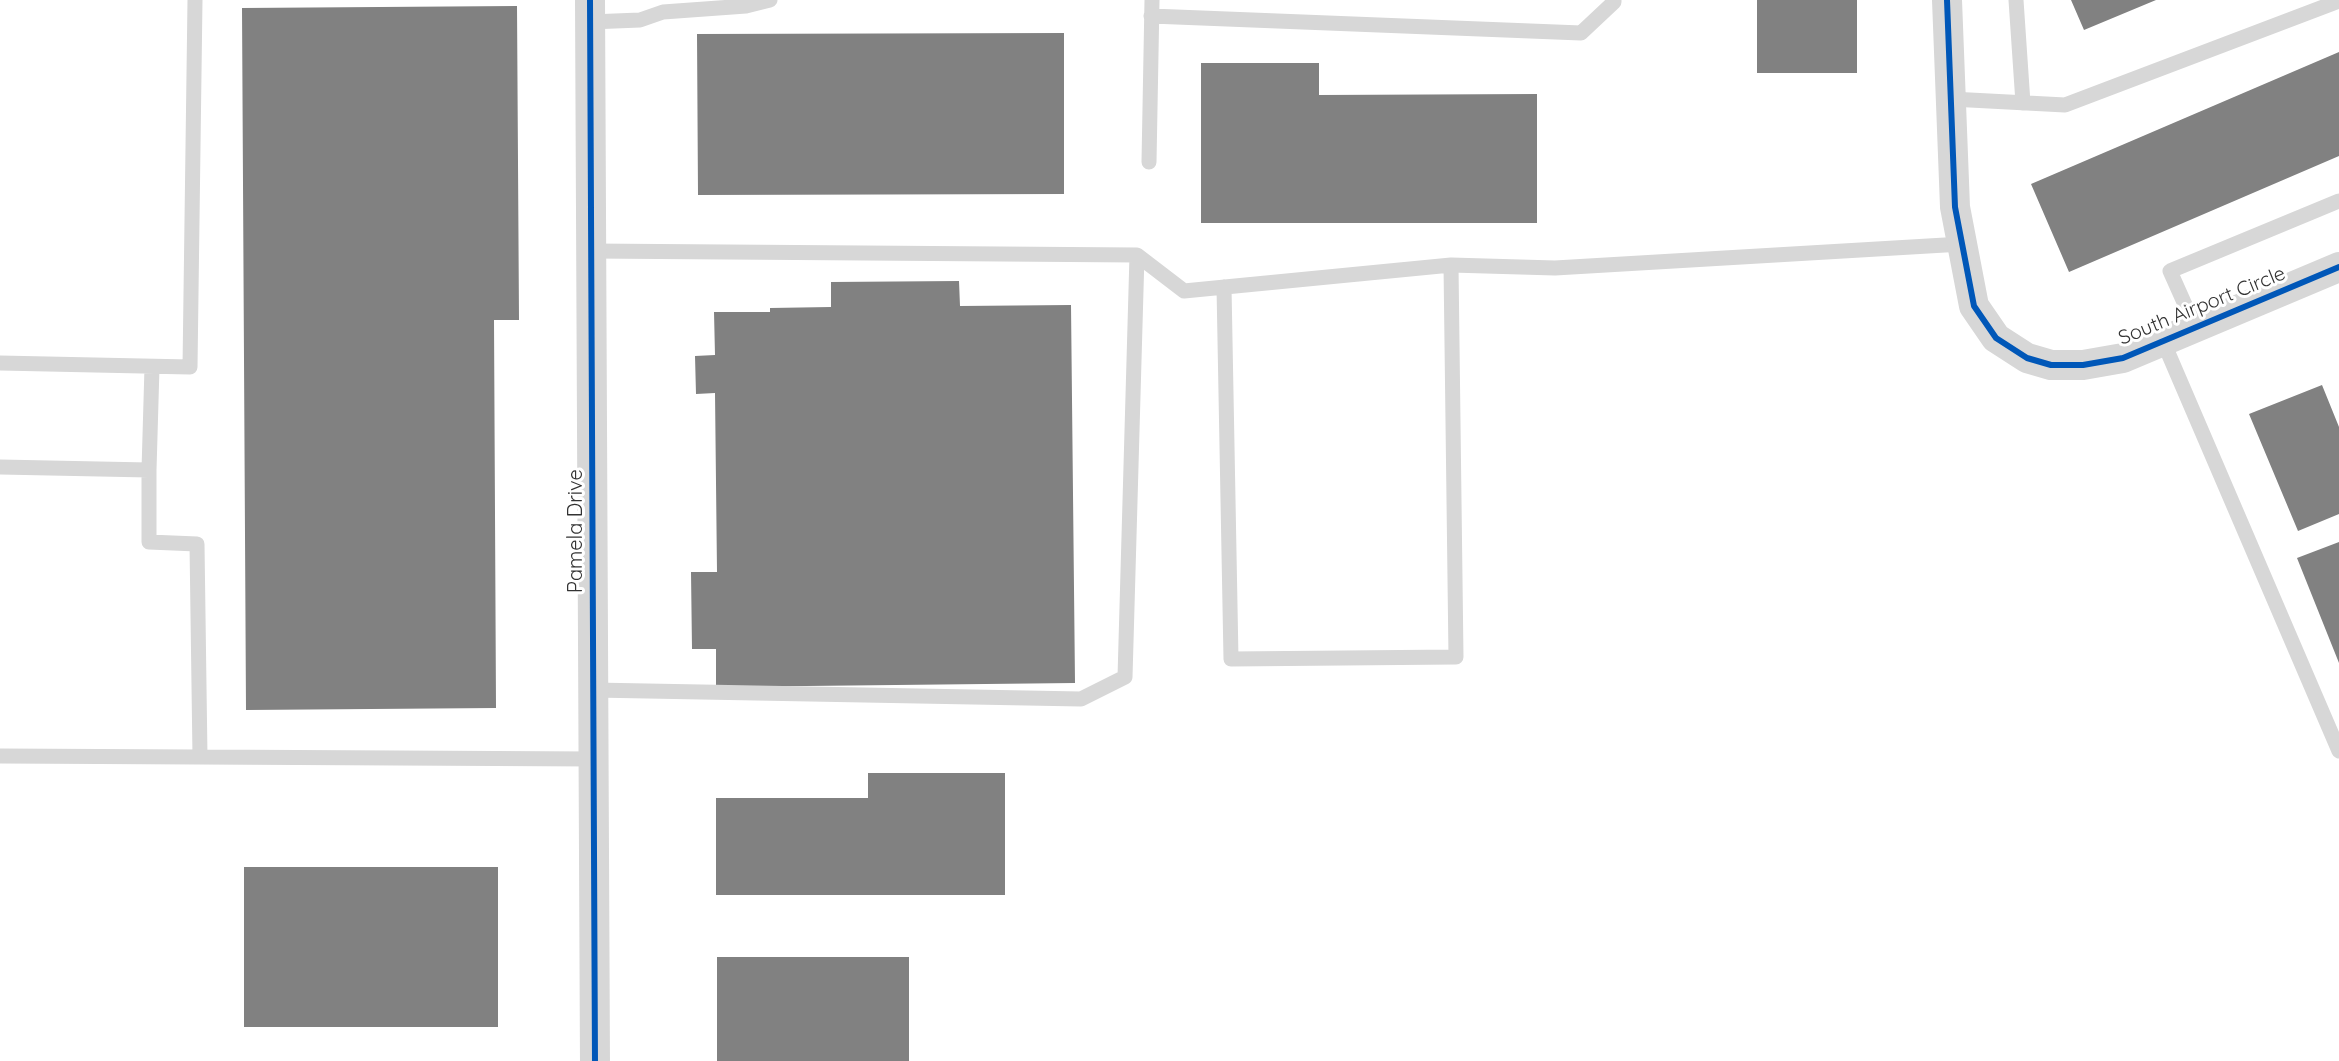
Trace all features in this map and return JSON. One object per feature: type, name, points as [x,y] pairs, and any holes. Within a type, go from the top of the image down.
[{"type":"street","name":"South Airport Circle","points":[[1947,0],[1955,207],[1974,306],[1996,338],[2027,358],[2051,364],[2083,364],[2123,358],[2338,269]]},
{"type":"street","name":"Pamela Drive","points":[[591,11],[595,1061]]},
{"type":"lane","points":[[0,363],[190,367],[195,0]]},
{"type":"lane","points":[[591,11],[640,20],[663,12],[746,6],[770,0]]},
{"type":"lane","points":[[1149,162],[1152,0]]},
{"type":"lane","points":[[1152,16],[1581,33],[1614,0]]},
{"type":"lane","points":[[2016,0],[2023,103]]},
{"type":"lane","points":[[1951,99],[2065,105],[2339,1]]},
{"type":"lane","points":[[2196,327],[2170,271],[2339,201]]},
{"type":"lane","points":[[591,251],[1137,255],[1184,291],[1451,264],[1556,268],[1962,244]]},
{"type":"lane","points":[[593,690],[1081,699],[1125,677],[1137,255]]},
{"type":"lane","points":[[1224,287],[1231,659],[1456,657],[1451,264]]},
{"type":"lane","points":[[2163,341],[2339,751]]},
{"type":"lane","points":[[152,367],[149,542],[197,544],[200,757]]},
{"type":"lane","points":[[0,467],[149,470]]},
{"type":"lane","points":[[0,756],[594,759]]},
{"type":"building","points":[[1757,0],[1857,0],[1857,73],[1757,73]]},
{"type":"building","points":[[2071,0],[2156,0],[2084,30]]},
{"type":"building","points":[[517,6],[519,320],[494,320],[496,708],[246,710],[242,8]]},
{"type":"building","points":[[1064,33],[1064,194],[698,195],[697,34]]},
{"type":"building","points":[[2339,52],[2339,156],[2069,272],[2031,184]]},
{"type":"building","points":[[1201,63],[1319,63],[1319,95],[1537,94],[1537,223],[1201,223]]},
{"type":"building","points":[[959,281],[960,306],[1071,305],[1075,683],[716,687],[716,649],[692,649],[691,572],[717,572],[715,393],[696,394],[695,356],[715,355],[714,312],[770,312],[770,308],[831,307],[831,282]]},
{"type":"building","points":[[2322,385],[2339,427],[2339,514],[2298,531],[2249,414]]},
{"type":"building","points":[[2339,542],[2339,663],[2297,558]]},
{"type":"building","points":[[868,773],[1005,773],[1005,895],[716,895],[716,798],[868,798]]},
{"type":"building","points":[[244,867],[498,867],[498,1027],[244,1027]]},
{"type":"building","points":[[717,957],[909,957],[909,1061],[717,1061]]},
{"type":"cycle path","points":[[590,0],[595,1061]]},
{"type":"cycle path","points":[[1947,0],[1955,207],[1974,306],[1996,338],[2027,358],[2051,365],[2083,365],[2123,358],[2339,267]]}]
